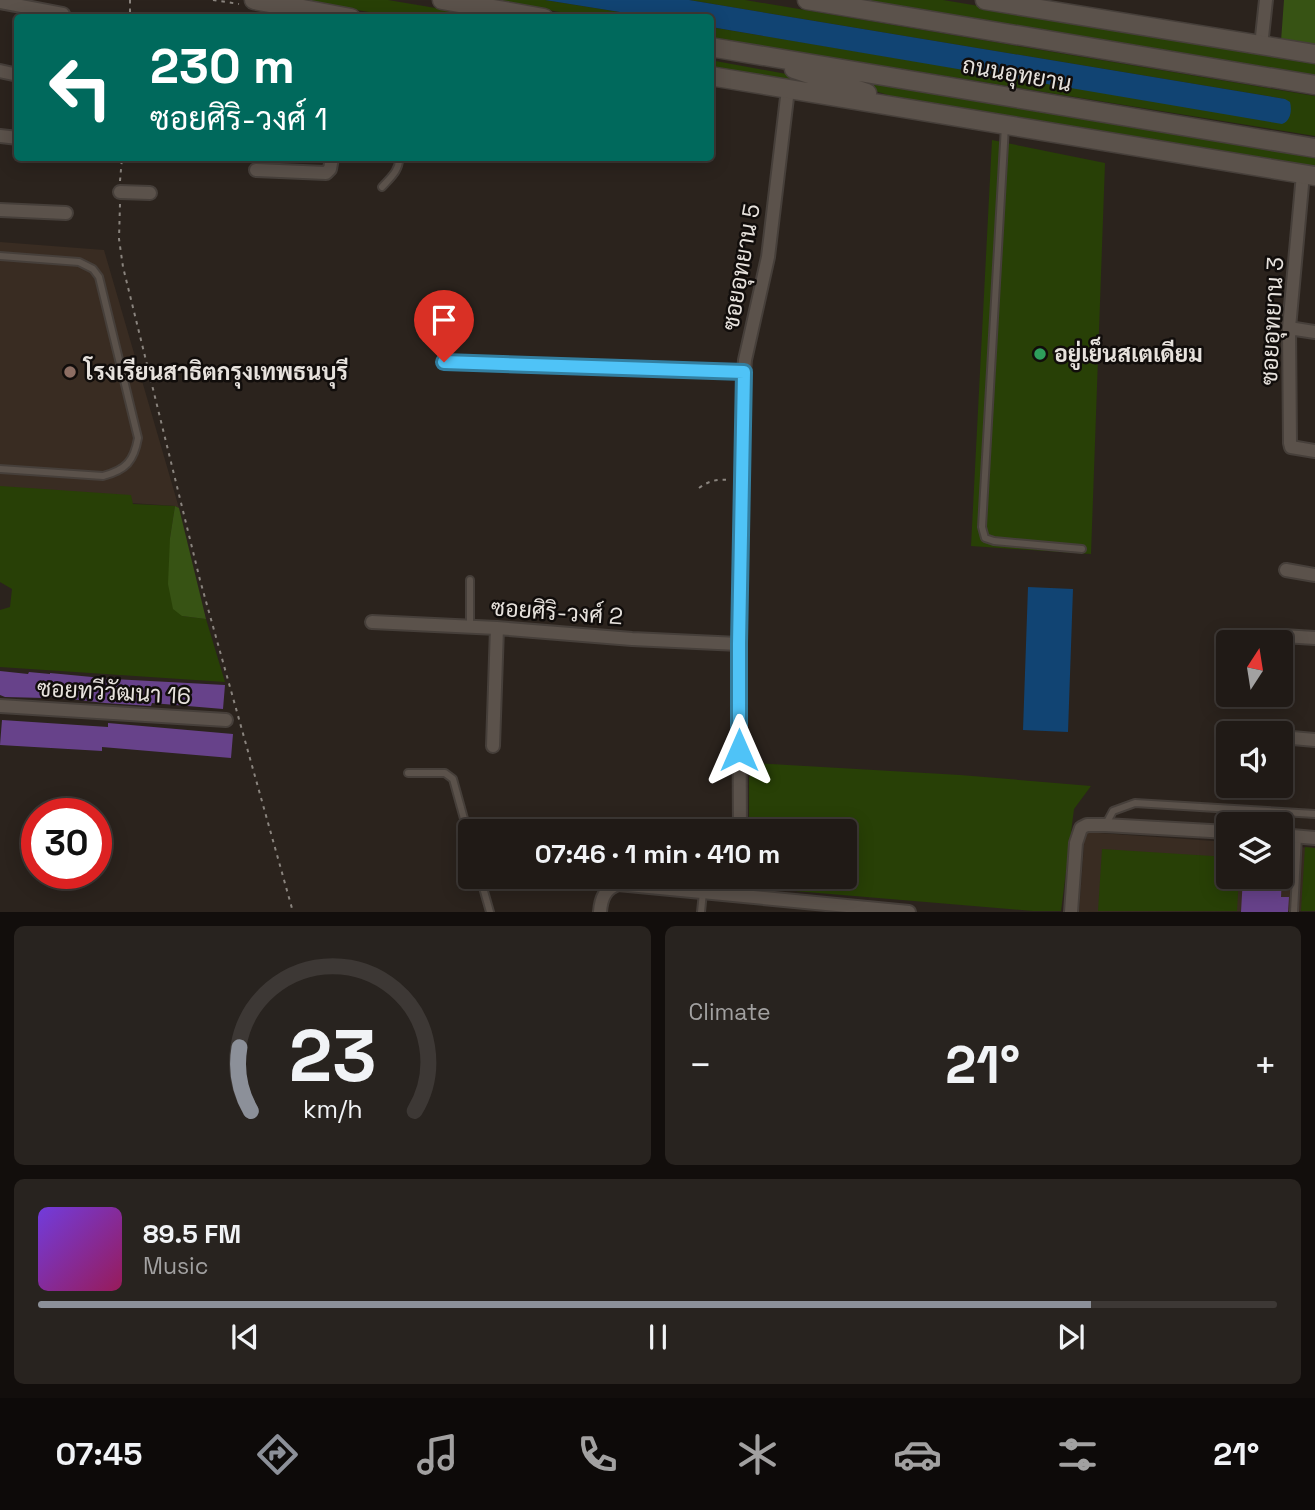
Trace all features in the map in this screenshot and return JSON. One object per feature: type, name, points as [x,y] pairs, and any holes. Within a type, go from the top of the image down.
[{"type":"main road","points":[[254,0],[334,14]]},
{"type":"main road","points":[[442,0],[521,14]]},
{"type":"main road","name":"ถนนอุทยาน","points":[[807,0],[1315,85]]},
{"type":"main road","points":[[985,0],[1315,54]]},
{"type":"main road","name":"ถนนอุทยาน","points":[[714,48],[1315,148]]},
{"type":"main road","points":[[764,56],[802,73],[927,112]]},
{"type":"main road","points":[[714,77],[1309,175]]},
{"type":"street","points":[[1261,46],[1266,0]]},
{"type":"street","points":[[0,2],[63,14]]},
{"type":"street","name":"ซอยอุทยาน 5","points":[[740,819],[739,644],[744,372],[768,257],[788,89]]},
{"type":"street","points":[[256,170],[326,173],[331,161]]},
{"type":"street","name":"ซอยอุทยาน 3","points":[[1309,175],[1289,328],[1290,443],[1295,449],[1315,451]]},
{"type":"street","points":[[120,192],[149,193]]},
{"type":"street","points":[[0,210],[66,213]]},
{"type":"street","points":[[1289,328],[1315,332]]},
{"type":"street","points":[[444,362],[744,372]]},
{"type":"street","points":[[1286,570],[1315,575]]},
{"type":"street","name":"ซอยศิริ-วงศ์ 2","points":[[372,622],[739,644]]},
{"type":"street","points":[[493,746],[497,628]]},
{"type":"street","points":[[1293,636],[1315,638]]},
{"type":"street","name":"ซอยทวีวัฒนา 16","points":[[0,706],[226,720]]},
{"type":"street","points":[[1293,738],[1315,740]]},
{"type":"street","points":[[1071,912],[1077,835],[1081,828],[1087,825],[1105,825],[1216,831]]},
{"type":"street","points":[[1293,836],[1315,838]]},
{"type":"street","points":[[600,912],[605,892],[618,884],[851,909],[909,912]]},
{"type":"street","points":[[737,889],[737,895]]},
{"type":"lane","points":[[1006,125],[982,527],[985,538],[994,541],[1082,549]]},
{"type":"lane","points":[[383,187],[397,170],[399,161]]},
{"type":"lane","points":[[0,256],[79,262],[93,269],[99,277],[138,438],[130,461],[119,472],[103,476],[0,469]]},
{"type":"lane","points":[[470,580],[470,626]]},
{"type":"lane","points":[[408,773],[449,775],[453,779],[464,819]]},
{"type":"lane","points":[[1105,825],[1113,811],[1135,803],[1315,814]]},
{"type":"lane","points":[[1294,912],[1298,836]]},
{"type":"lane","points":[[483,889],[490,912]]},
{"type":"lane","points":[[701,912],[703,892]]},
{"type":"path","points":[[122,161],[119,239],[123,267],[200,580],[293,912]]},
{"type":"path","points":[[699,488],[717,479],[742,480]]},
{"type":"shaded area","name":"โรงเรียนสาธิตกรุงเทพธนบุรี","points":[[0,242],[104,250],[179,508],[0,494]]},
{"type":"shaded area","points":[[1085,832],[1216,841],[1216,889],[1293,889],[1293,847],[1315,848],[1315,911],[1079,912]]},
{"type":"green space","points":[[296,0],[388,0],[471,14],[381,14]]},
{"type":"green space","points":[[488,0],[545,0],[632,14],[571,14]]},
{"type":"green space","points":[[689,0],[745,0],[1315,96],[1315,136],[714,38],[714,28],[1068,87],[1285,99]]},
{"type":"green space","points":[[849,0],[943,0],[1315,62],[1315,79]]},
{"type":"green space","points":[[1284,0],[1315,0],[1315,48],[1281,41]]},
{"type":"green space","points":[[714,61],[792,75],[834,91],[714,71]]},
{"type":"green space","points":[[841,76],[1315,157],[1315,172],[923,106],[840,80]]},
{"type":"green space","name":"อยู่เย็นสเตเดียม","points":[[992,140],[1105,163],[1091,554],[971,546]]},
{"type":"green space","points":[[0,486],[131,495],[133,504],[175,506],[170,538],[182,616],[206,619],[225,682],[0,667],[0,610],[10,607],[12,589],[0,582]]},
{"type":"green space","points":[[175,506],[179,508],[206,619],[182,616],[173,609],[168,584],[170,538]]},
{"type":"green space","points":[[755,763],[1091,786],[1074,809],[1061,911],[1033,911],[772,889],[857,889],[857,819],[749,819],[749,778]]},
{"type":"green space","points":[[1305,847],[1315,848],[1315,911],[1301,911]]},
{"type":"green space","points":[[1102,849],[1216,856],[1216,889],[1238,889],[1237,911],[1098,911]]},
{"type":"water","points":[[545,0],[689,0],[1285,99],[1290,102],[1291,112],[1282,124],[714,28],[714,14],[632,14]]},
{"type":"water","points":[[1028,587],[1073,589],[1068,732],[1023,730]]},
{"type":"building","points":[[0,671],[225,685],[223,709],[152,703],[151,706],[105,703],[44,696],[5,697],[0,695]]},
{"type":"building","points":[[2,720],[108,727],[108,723],[233,734],[231,758],[102,747],[102,751],[0,745]]},
{"type":"building","points":[[1242,889],[1281,889],[1281,897],[1289,897],[1288,912],[1241,912]]},
{"type":"place","name":"อยู่เย็นสเตเดียม","points":[[1040,354]]},
{"type":"place","name":"โรงเรียนสาธิตกรุงเทพธนบุรี","points":[[70,372]]},
{"type":"route","points":[[444,362],[744,372],[739,750]]}]
